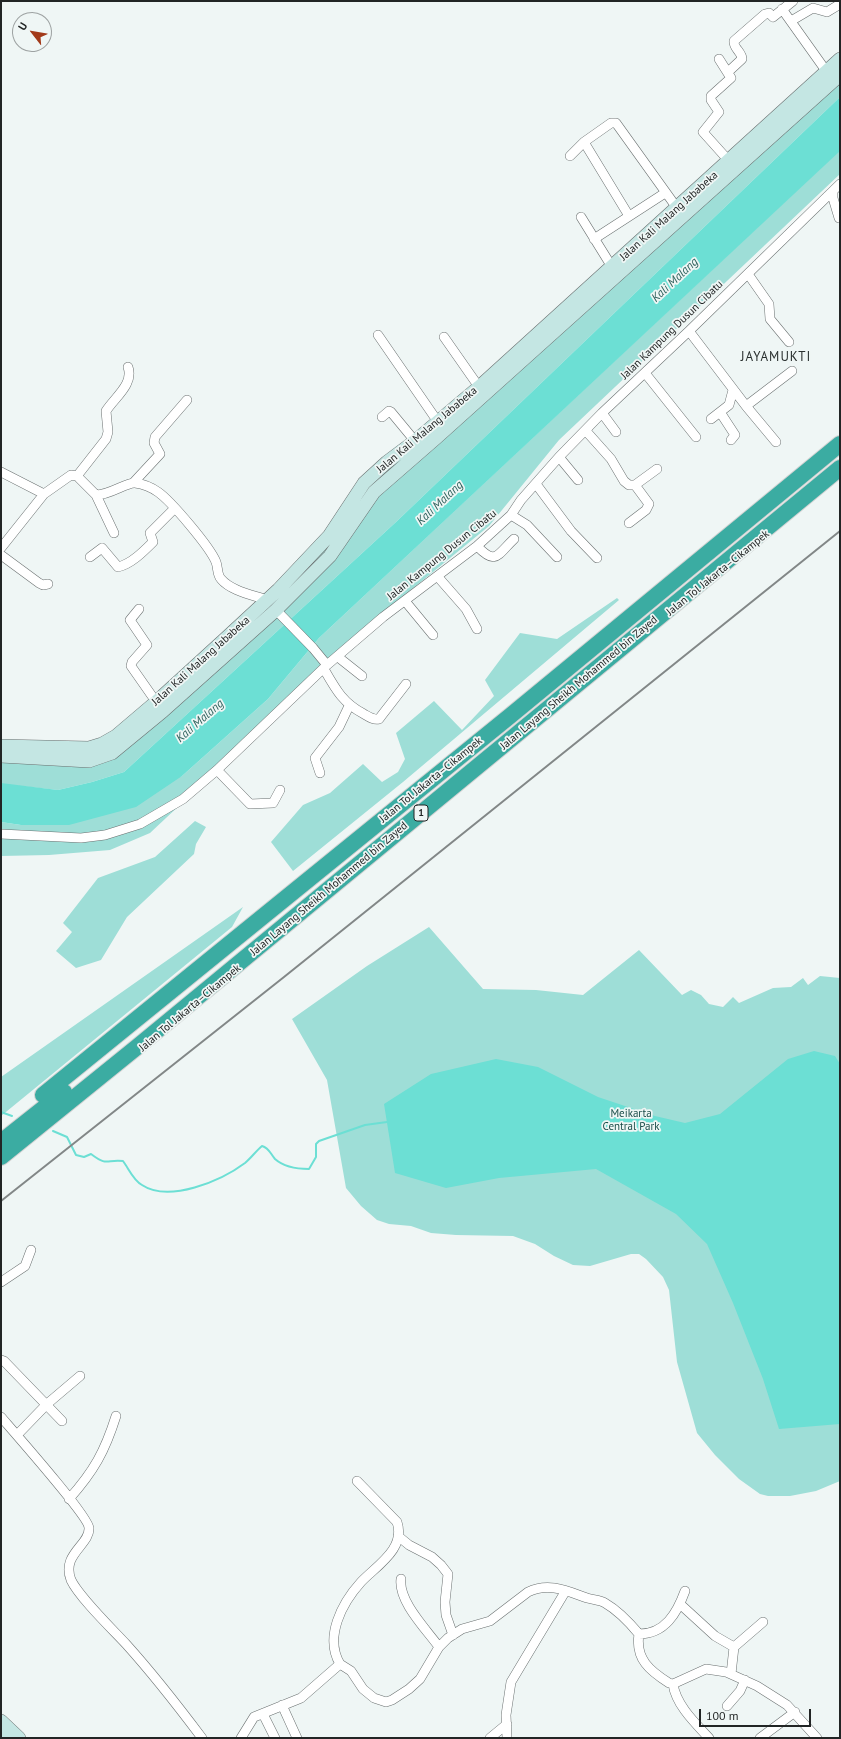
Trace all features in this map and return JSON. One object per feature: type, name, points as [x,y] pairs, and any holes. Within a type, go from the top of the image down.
[{"type":"highway","name":"Jalan Tol Jakarta–Cikampek","points":[[11,1121],[264,917],[840,444]]},
{"type":"highway","name":"Jalan Layang Sheikh Mohammed bin Zayed","points":[[1,1142],[129,1041],[840,455]]},
{"type":"highway","name":"Jalan Layang Sheikh Mohammed bin Zayed","points":[[1,1158],[137,1048],[840,468]]},
{"type":"highway","name":"Jalan Tol Jakarta–Cikampek","points":[[1,1158],[122,1064],[534,722],[840,473]]},
{"type":"main road","name":"Jalan Kali Malang Jababeka","points":[[1,756],[89,761],[112,753],[272,605],[330,556],[374,492],[436,438],[834,76],[840,59]]},
{"type":"main road","name":"Jalan Kali Malang Jababeka","points":[[272,605],[329,536],[364,483],[387,462],[416,441],[479,387],[729,162],[834,76]]},
{"type":"main road","points":[[387,462],[396,472]]},
{"type":"main road","name":"Jalan Kali Malang Jababeka","points":[[1,746],[68,749],[89,748],[102,744],[116,736],[160,707]]},
{"type":"main road","points":[[1,1721],[19,1738]]},
{"type":"main road","points":[[1,1735],[4,1738]]},
{"type":"street","points":[[728,72],[742,59],[742,55],[734,46],[734,41],[766,14],[769,13],[773,17],[793,1]]},
{"type":"street","points":[[791,22],[813,8],[827,12],[840,4]]},
{"type":"street","points":[[782,9],[834,76]]},
{"type":"street","points":[[719,59],[728,72],[730,79],[711,97],[719,112],[703,132],[729,162]]},
{"type":"street","points":[[570,156],[584,142],[612,123],[616,123],[677,208]]},
{"type":"street","points":[[584,142],[629,216]]},
{"type":"street","name":"Jalan Kampung Dusun Cibatu","points":[[1,834],[81,838],[105,835],[140,824],[183,799],[217,770],[326,667],[405,601],[477,546],[511,515],[559,457],[602,413],[689,332],[840,184]]},
{"type":"street","points":[[833,191],[833,198],[839,218]]},
{"type":"street","points":[[594,239],[665,193]]},
{"type":"street","points":[[581,217],[612,268]]},
{"type":"street","points":[[748,274],[769,304],[770,319],[788,342]]},
{"type":"street","points":[[689,332],[733,390],[776,442]]},
{"type":"street","points":[[378,336],[438,422]]},
{"type":"street","points":[[444,337],[479,387]]},
{"type":"street","points":[[77,476],[106,439],[108,432],[106,411],[128,382],[130,373],[128,367]]},
{"type":"street","points":[[746,406],[792,371]]},
{"type":"street","points":[[645,373],[696,437]]},
{"type":"street","points":[[711,419],[729,405],[733,390]]},
{"type":"street","points":[[96,495],[106,495],[134,482],[160,454],[154,442],[155,437],[187,400]]},
{"type":"street","points":[[382,417],[389,411],[391,412],[416,441]]},
{"type":"street","points":[[720,412],[735,434],[731,440]]},
{"type":"street","points":[[602,413],[616,432]]},
{"type":"street","points":[[586,430],[611,459],[624,481],[629,485],[635,485],[657,469]]},
{"type":"street","points":[[559,457],[578,480]]},
{"type":"street","points":[[1,472],[44,494]]},
{"type":"street","points":[[1,548],[44,494],[68,476],[77,476],[96,495],[114,533]]},
{"type":"street","points":[[134,482],[158,492],[174,509],[199,538],[216,562],[219,578],[227,585],[272,605],[289,622],[313,648],[326,667],[336,691],[349,706],[374,720],[378,719],[406,684]]},
{"type":"street","points":[[536,484],[571,531],[597,558]]},
{"type":"street","points":[[629,523],[648,507],[635,485]]},
{"type":"street","points":[[90,557],[102,548],[118,567],[140,556],[154,540],[150,536],[150,532],[174,509]]},
{"type":"street","points":[[511,515],[527,525],[557,557]]},
{"type":"street","points":[[477,546],[486,556],[495,558],[514,539]]},
{"type":"street","points":[[1,556],[39,583],[43,585],[48,584]]},
{"type":"street","points":[[438,577],[466,609],[477,629]]},
{"type":"street","points":[[405,601],[433,635]]},
{"type":"street","points":[[139,609],[130,620],[148,644],[132,662],[131,666],[160,707]]},
{"type":"street","points":[[338,657],[362,676]]},
{"type":"street","points":[[320,773],[315,758],[339,727],[349,706]]},
{"type":"street","points":[[217,770],[250,804],[273,803],[280,790]]},
{"type":"street","points":[[1,1282],[25,1266],[31,1250]]},
{"type":"street","points":[[1,1360],[4,1361],[62,1421]]},
{"type":"street","points":[[17,1435],[47,1404],[80,1376]]},
{"type":"street","points":[[70,1499],[85,1482],[107,1444],[116,1416]]},
{"type":"street","points":[[1,1417],[87,1521],[90,1529],[70,1560],[69,1566],[71,1580],[78,1590],[144,1664],[202,1738]]},
{"type":"street","points":[[357,1481],[397,1522],[399,1529],[398,1536],[388,1557],[361,1582],[351,1595],[337,1624],[334,1638],[335,1655],[340,1664],[351,1671],[368,1694],[386,1702],[392,1700],[416,1683],[424,1673],[439,1647],[453,1635],[462,1629],[490,1621],[523,1594],[534,1589],[555,1588],[567,1590],[604,1602],[625,1617],[639,1634],[638,1646],[641,1658],[665,1680],[673,1684]]},
{"type":"street","points":[[398,1536],[409,1545],[432,1557],[448,1574],[445,1602],[446,1615],[453,1635]]},
{"type":"street","points":[[401,1579],[400,1587],[403,1597],[439,1647]]},
{"type":"street","points":[[639,1634],[648,1634],[661,1629],[680,1604],[685,1591]]},
{"type":"street","points":[[508,1738],[506,1708],[511,1682],[565,1592]]},
{"type":"street","points":[[680,1604],[715,1636],[724,1643],[734,1647]]},
{"type":"street","points":[[731,1674],[734,1647],[763,1622]]},
{"type":"street","points":[[241,1738],[254,1717],[301,1698],[340,1664]]},
{"type":"street","points":[[673,1684],[706,1669],[731,1674],[757,1686],[781,1701],[794,1712],[817,1738]]},
{"type":"street","points":[[726,1706],[740,1691],[745,1680]]},
{"type":"street","points":[[673,1684],[674,1693],[688,1714],[709,1738]]},
{"type":"street","points":[[282,1705],[297,1738]]},
{"type":"street","points":[[760,1738],[794,1712]]},
{"type":"street","points":[[263,1714],[275,1738]]},
{"type":"street","points":[[490,1738],[507,1724]]},
{"type":"green space","points":[[840,59],[840,97],[396,522],[124,772],[92,782],[58,790],[1,784],[1,746],[102,744],[278,590],[364,483]]},
{"type":"green space","points":[[840,150],[840,174],[559,440],[489,526],[349,641],[215,772],[150,833],[110,850],[49,855],[1,856],[1,822],[21,825],[182,776],[268,699],[319,638]]},
{"type":"green space","points":[[617,598],[619,600],[403,782],[293,871],[271,842],[303,805],[330,793],[363,764],[382,782],[398,772],[405,759],[396,733],[434,701],[462,730],[494,696],[485,680],[520,633],[557,639]]},
{"type":"green space","points":[[195,821],[206,827],[196,844],[194,854],[127,917],[101,960],[76,968],[56,951],[72,932],[63,923],[98,878],[155,857]]},
{"type":"green space","points":[[243,907],[232,927],[1,1116],[1,1077]]},
{"type":"green space","name":"Meikarta Central Park","points":[[429,927],[483,989],[536,990],[583,995],[639,950],[682,995],[691,990],[701,995],[709,1004],[723,1007],[733,997],[739,1003],[773,988],[791,987],[803,978],[808,985],[820,976],[840,978],[840,1481],[816,1491],[790,1496],[768,1496],[760,1494],[739,1479],[715,1455],[697,1433],[677,1362],[669,1290],[663,1277],[646,1259],[639,1254],[631,1254],[590,1266],[573,1265],[554,1256],[535,1244],[513,1236],[431,1233],[411,1226],[389,1224],[377,1220],[361,1206],[346,1188],[327,1080],[292,1019],[367,966]]},
{"type":"water","name":"Kali Malang","points":[[840,97],[840,151],[319,638],[268,699],[182,776],[136,807],[69,825],[21,825],[1,822],[1,783],[58,790],[92,782],[124,772],[396,522]]},
{"type":"water","points":[[814,1051],[835,1056],[840,1064],[840,1424],[779,1429],[763,1379],[733,1303],[707,1244],[676,1214],[596,1169],[499,1178],[446,1188],[395,1173],[384,1104],[431,1074],[496,1059],[538,1067],[598,1097],[655,1116],[685,1123],[720,1114],[788,1059]]},
{"type":"waterway","points":[[1,1112],[12,1116]]},
{"type":"waterway","points":[[53,1131],[67,1137],[76,1155],[84,1157],[91,1154],[107,1162],[123,1161],[139,1183],[153,1190],[166,1192],[195,1188],[223,1177],[245,1163],[262,1146],[268,1149],[275,1159],[287,1166],[309,1169],[316,1157],[316,1144],[319,1141],[365,1125],[387,1122]]},
{"type":"railway","points":[[1,1201],[284,977],[840,531]]},
{"type":"district","name":"JAYAMUKTI","points":[[776,357]]}]
